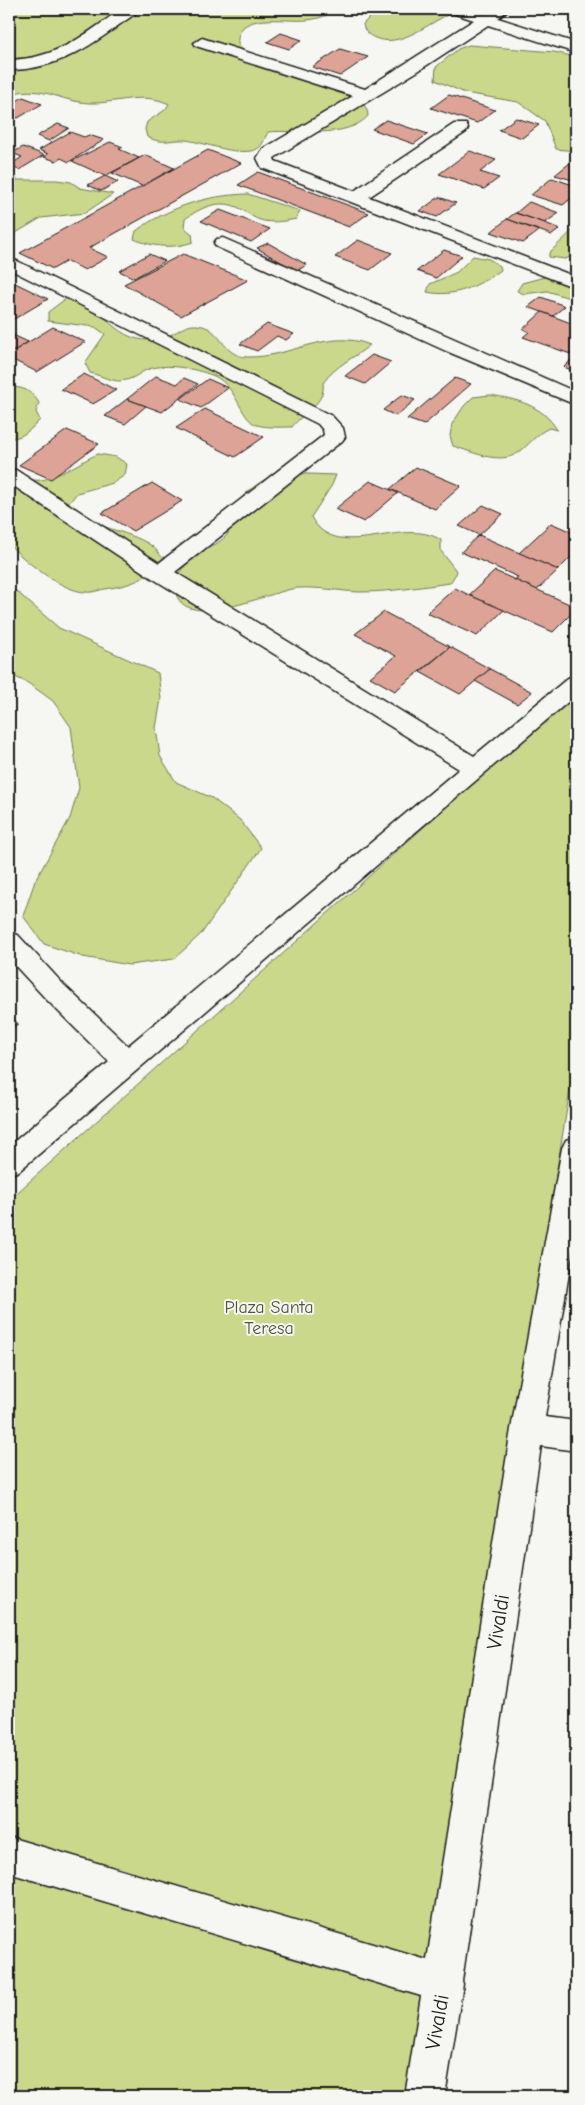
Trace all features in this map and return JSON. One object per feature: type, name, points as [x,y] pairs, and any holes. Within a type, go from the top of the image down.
[{"type":"street","points":[[9,65],[24,66],[48,62],[75,48],[131,9]]},
{"type":"street","points":[[454,9],[495,14],[576,48]]},
{"type":"street","points":[[495,14],[269,153],[265,158],[268,164],[576,282]]},
{"type":"street","points":[[202,44],[366,95]]},
{"type":"street","points":[[355,198],[460,128]]},
{"type":"street","points":[[223,243],[453,347],[576,399]]},
{"type":"street","points":[[9,262],[325,420],[333,428],[335,437],[331,441],[160,573]]},
{"type":"street","points":[[9,474],[160,573],[476,768]]},
{"type":"street","points":[[9,1163],[576,683]]},
{"type":"street","points":[[9,942],[55,992],[127,1062]]},
{"type":"street","name":"Vivaldi","points":[[425,2096],[444,1984],[527,1429],[576,1148]]},
{"type":"street","points":[[527,1429],[576,1436]]},
{"type":"street","points":[[9,1855],[444,1984]]},
{"type":"green space","points":[[9,9],[336,9],[311,20],[269,20],[250,23],[243,27],[239,34],[238,43],[247,53],[297,68],[337,84],[364,104],[368,116],[359,123],[334,131],[268,132],[260,147],[247,151],[230,150],[193,141],[162,141],[153,139],[147,137],[145,129],[147,122],[165,110],[169,104],[159,100],[139,98],[89,103],[78,102],[42,92],[32,91],[9,94]]},
{"type":"green space","points":[[378,9],[455,9],[454,12],[415,33],[395,40],[385,40],[370,36],[365,31],[363,24]]},
{"type":"green space","points":[[469,45],[554,52],[576,57],[576,151],[556,149],[545,121],[518,102],[465,93],[435,80],[436,67],[458,49]]},
{"type":"green space","points":[[9,180],[57,180],[71,182],[80,188],[113,194],[85,213],[41,218],[9,237]]},
{"type":"green space","points":[[248,194],[300,211],[296,219],[268,222],[256,219],[237,207],[216,204],[203,208],[185,219],[184,227],[192,234],[193,242],[178,246],[163,246],[148,244],[134,239],[136,231],[175,209],[203,200]]},
{"type":"green space","points":[[576,227],[576,255],[565,259],[549,257],[549,253]]},
{"type":"green space","points":[[473,256],[489,259],[500,266],[501,270],[475,286],[457,292],[427,292],[430,284],[457,272]]},
{"type":"green space","points":[[552,275],[576,278],[576,300],[547,291],[524,294],[517,291],[522,283]]},
{"type":"green space","points":[[85,295],[102,315],[121,332],[143,340],[156,339],[186,327],[197,325],[212,331],[232,352],[239,356],[263,356],[339,340],[355,341],[370,345],[328,376],[323,383],[321,397],[292,427],[261,426],[246,416],[226,385],[209,374],[168,366],[151,368],[130,379],[120,381],[90,373],[85,363],[105,334],[95,327],[48,321],[48,312],[68,297]]},
{"type":"green space","points":[[9,387],[26,390],[39,403],[36,412],[40,420],[26,433],[14,438],[9,438]]},
{"type":"green space","points":[[490,395],[519,401],[537,409],[551,421],[557,430],[549,428],[540,433],[518,453],[503,458],[477,454],[453,446],[450,436],[452,424],[464,406],[473,397]]},
{"type":"green space","points":[[98,454],[116,457],[127,464],[125,475],[113,483],[77,493],[69,503],[88,519],[142,540],[152,546],[163,558],[152,572],[131,583],[93,592],[77,591],[44,574],[9,544],[9,468],[27,478],[41,480],[57,475]]},
{"type":"green space","points":[[281,473],[336,475],[332,485],[311,517],[322,531],[337,537],[353,539],[408,533],[425,534],[441,540],[441,551],[457,572],[450,583],[405,589],[359,592],[298,588],[230,607],[211,610],[194,609],[182,603],[175,590],[175,583],[180,571],[227,535],[236,506],[246,493],[266,479]]},
{"type":"green space","points":[[9,590],[16,591],[59,628],[158,673],[161,699],[156,728],[160,756],[176,782],[212,798],[240,820],[261,848],[202,933],[174,959],[129,965],[83,957],[44,944],[23,916],[35,881],[70,818],[79,788],[71,727],[53,701],[28,683],[9,674]]},
{"type":"green space","name":"Plaza Santa Teresa","points":[[576,690],[576,1053],[405,2096],[9,2096],[9,1200]]},
{"type":"building","points":[[281,33],[302,40],[289,49],[267,42]]},
{"type":"building","points":[[340,49],[368,57],[340,76],[312,67]]},
{"type":"building","points":[[449,95],[495,110],[477,123],[431,108]]},
{"type":"building","points":[[23,97],[42,104],[18,118],[9,115],[9,106]]},
{"type":"building","points":[[516,118],[539,125],[522,138],[499,130]]},
{"type":"building","points":[[386,120],[428,134],[414,144],[372,129]]},
{"type":"building","points":[[58,124],[69,128],[49,141],[37,136]]},
{"type":"building","points":[[70,132],[84,137],[89,135],[104,140],[69,162],[61,158],[56,161],[44,157],[48,154],[39,150]]},
{"type":"building","points":[[110,142],[123,147],[119,149],[139,158],[105,176],[72,161]]},
{"type":"building","points":[[23,147],[44,155],[19,170],[9,166],[22,157],[12,153]]},
{"type":"building","points":[[208,150],[241,163],[89,248],[108,257],[85,270],[67,261],[53,269],[20,253]]},
{"type":"building","points":[[470,151],[496,160],[480,172],[499,178],[484,189],[439,174]]},
{"type":"building","points":[[145,155],[174,168],[142,186],[112,173]]},
{"type":"building","points":[[576,158],[576,181],[555,175]]},
{"type":"building","points":[[258,172],[369,213],[349,227],[238,185]]},
{"type":"building","points":[[105,176],[118,182],[101,191],[88,185]]},
{"type":"building","points":[[552,178],[576,186],[576,197],[574,196],[563,205],[531,195]]},
{"type":"building","points":[[439,197],[456,203],[437,217],[420,211]]},
{"type":"building","points":[[529,202],[559,213],[545,223],[516,213]]},
{"type":"building","points":[[220,210],[270,229],[251,242],[201,221]]},
{"type":"building","points":[[515,213],[560,229],[552,235],[507,219]]},
{"type":"building","points":[[507,219],[539,231],[523,243],[491,232]]},
{"type":"building","points":[[358,240],[392,253],[370,270],[335,257]]},
{"type":"building","points":[[268,243],[307,265],[296,271],[257,248]]},
{"type":"building","points":[[444,250],[462,256],[436,278],[417,271]]},
{"type":"building","points":[[149,254],[165,261],[134,278],[119,271]]},
{"type":"building","points":[[183,254],[248,280],[181,316],[124,284]]},
{"type":"building","points":[[9,280],[48,299],[9,322]]},
{"type":"building","points":[[541,297],[565,306],[553,316],[528,307]]},
{"type":"building","points":[[542,312],[576,325],[576,356],[523,337],[529,332],[523,329]]},
{"type":"building","points":[[267,324],[294,334],[286,340],[277,336],[257,351],[240,344]]},
{"type":"building","points":[[53,327],[85,342],[37,372],[9,358],[9,354]]},
{"type":"building","points":[[13,335],[28,342],[9,354],[9,338]]},
{"type":"building","points":[[372,355],[391,362],[365,384],[345,376]]},
{"type":"building","points":[[576,355],[576,372],[564,367]]},
{"type":"building","points":[[84,374],[116,390],[93,404],[61,389]]},
{"type":"building","points":[[156,376],[177,384],[184,378],[198,384],[162,412],[127,399]]},
{"type":"building","points":[[455,378],[471,384],[424,425],[407,419]]},
{"type":"building","points":[[208,379],[228,388],[201,408],[180,399]]},
{"type":"building","points":[[402,395],[415,400],[396,416],[383,410]]},
{"type":"building","points":[[127,399],[146,406],[125,424],[105,416]]},
{"type":"building","points":[[205,409],[264,437],[235,457],[176,428]]},
{"type":"building","points":[[67,430],[99,444],[51,479],[19,465]]},
{"type":"building","points":[[416,467],[461,486],[435,509],[390,489]]},
{"type":"building","points":[[370,481],[398,493],[364,522],[335,509]]},
{"type":"building","points":[[152,483],[182,501],[133,531],[102,513]]},
{"type":"building","points":[[483,505],[503,514],[479,535],[459,526]]},
{"type":"building","points":[[551,523],[576,534],[576,552],[558,570],[519,553]]},
{"type":"building","points":[[479,535],[558,570],[537,590],[514,580],[518,577],[461,552]]},
{"type":"building","points":[[495,571],[576,607],[576,609],[553,632],[469,595]]},
{"type":"building","points":[[455,588],[504,610],[477,636],[427,613]]},
{"type":"building","points":[[384,612],[450,647],[395,691],[370,677],[396,656],[355,634]]},
{"type":"building","points":[[450,647],[490,669],[460,694],[420,672]]},
{"type":"building","points":[[490,669],[532,692],[517,704],[475,681]]},
{"type":"building","points":[[9,1013],[18,1024],[9,1029]]}]
